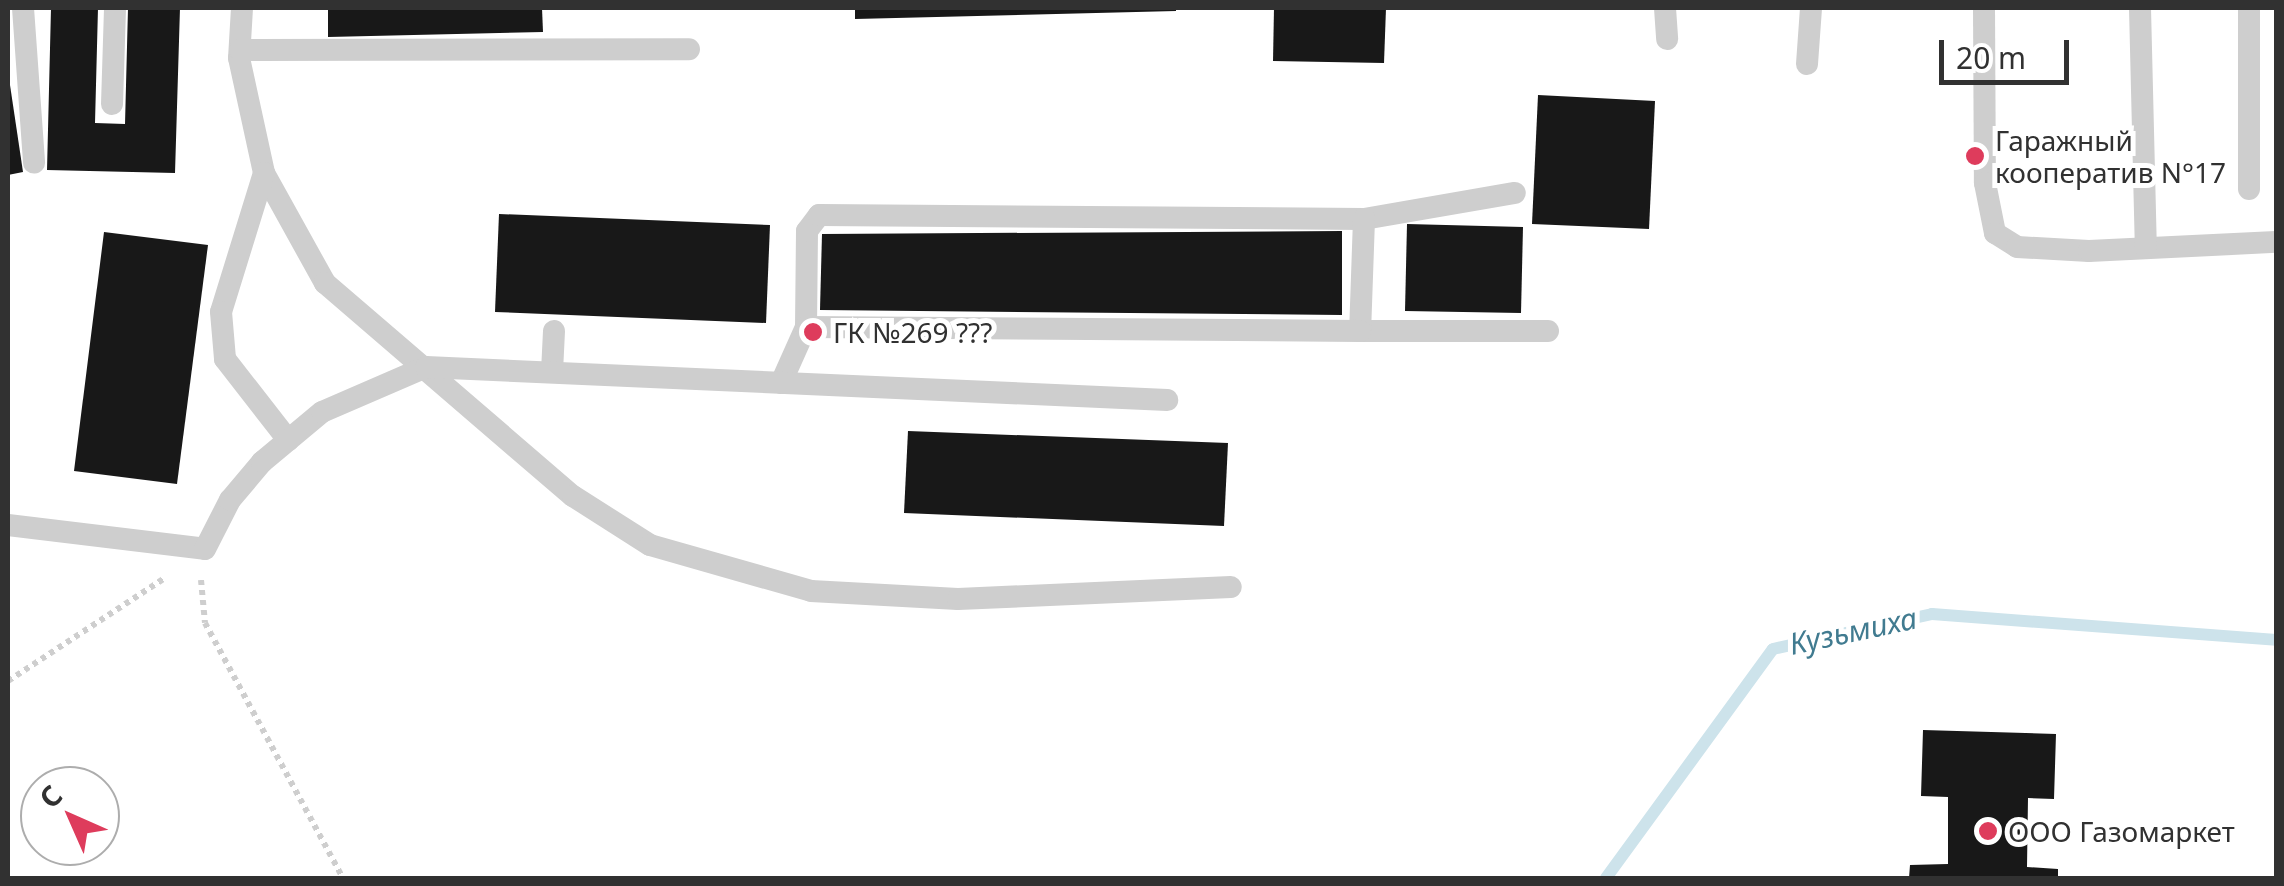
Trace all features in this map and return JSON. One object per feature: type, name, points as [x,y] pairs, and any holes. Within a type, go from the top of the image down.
[{"type":"lane","points":[[23,8],[34,164]]},
{"type":"lane","points":[[112,104],[115,8]]},
{"type":"lane","points":[[242,8],[240,50],[264,173],[325,283],[573,496],[650,545],[811,591],[958,599],[1230,587]]},
{"type":"lane","points":[[1665,8],[1667,39]]},
{"type":"lane","points":[[1808,64],[1811,8]]},
{"type":"lane","points":[[1984,8],[1985,183],[1995,233],[2016,248],[2276,242]]},
{"type":"lane","points":[[2140,8],[2146,248]]},
{"type":"lane","points":[[2249,8],[2249,188]]},
{"type":"lane","points":[[240,50],[689,50]]},
{"type":"lane","points":[[264,173],[221,312],[225,359],[288,440]]},
{"type":"lane","points":[[782,383],[806,327],[807,231],[818,216],[859,211],[1364,220],[1515,194]]},
{"type":"lane","points":[[1360,331],[1364,220]]},
{"type":"lane","points":[[806,327],[1548,331]]},
{"type":"lane","points":[[552,372],[554,331]]},
{"type":"lane","points":[[8,525],[205,550],[230,500],[288,440],[322,412],[426,367],[1167,400]]},
{"type":"path","points":[[8,681],[205,550]]},
{"type":"path","points":[[205,550],[204,624],[343,878]]},
{"type":"building","points":[[51,8],[98,8],[95,123],[125,124],[128,8],[180,8],[175,173],[47,170]]},
{"type":"building","points":[[328,8],[542,8],[543,32],[328,37]]},
{"type":"building","points":[[855,8],[1176,8],[1176,11],[855,19]]},
{"type":"building","points":[[1274,8],[1386,8],[1384,63],[1273,61]]},
{"type":"building","points":[[8,86],[23,172],[8,175]]},
{"type":"building","points":[[1538,95],[1655,101],[1649,229],[1532,224]]},
{"type":"building","points":[[499,214],[770,225],[766,323],[495,312]]},
{"type":"building","points":[[1407,224],[1523,227],[1521,313],[1405,311]]},
{"type":"building","points":[[1342,231],[1342,315],[820,310],[822,234]]},
{"type":"building","points":[[104,232],[208,245],[177,484],[74,471]]},
{"type":"building","points":[[908,431],[1228,443],[1224,526],[904,513]]},
{"type":"building","points":[[1923,730],[2056,734],[2054,799],[2028,798],[2027,867],[2058,869],[2058,878],[1909,878],[1910,865],[1948,864],[1948,797],[1921,796]]},
{"type":"waterway","name":"Кузьмиха","points":[[1606,878],[1773,649],[1932,614],[2276,640]]},
{"type":"place","name":"Гаражный кооператив N°17","points":[[1975,156]]},
{"type":"place","name":"ГК №269 ???","points":[[813,332]]},
{"type":"place","name":"ООО Газомаркет","points":[[1988,831]]}]
